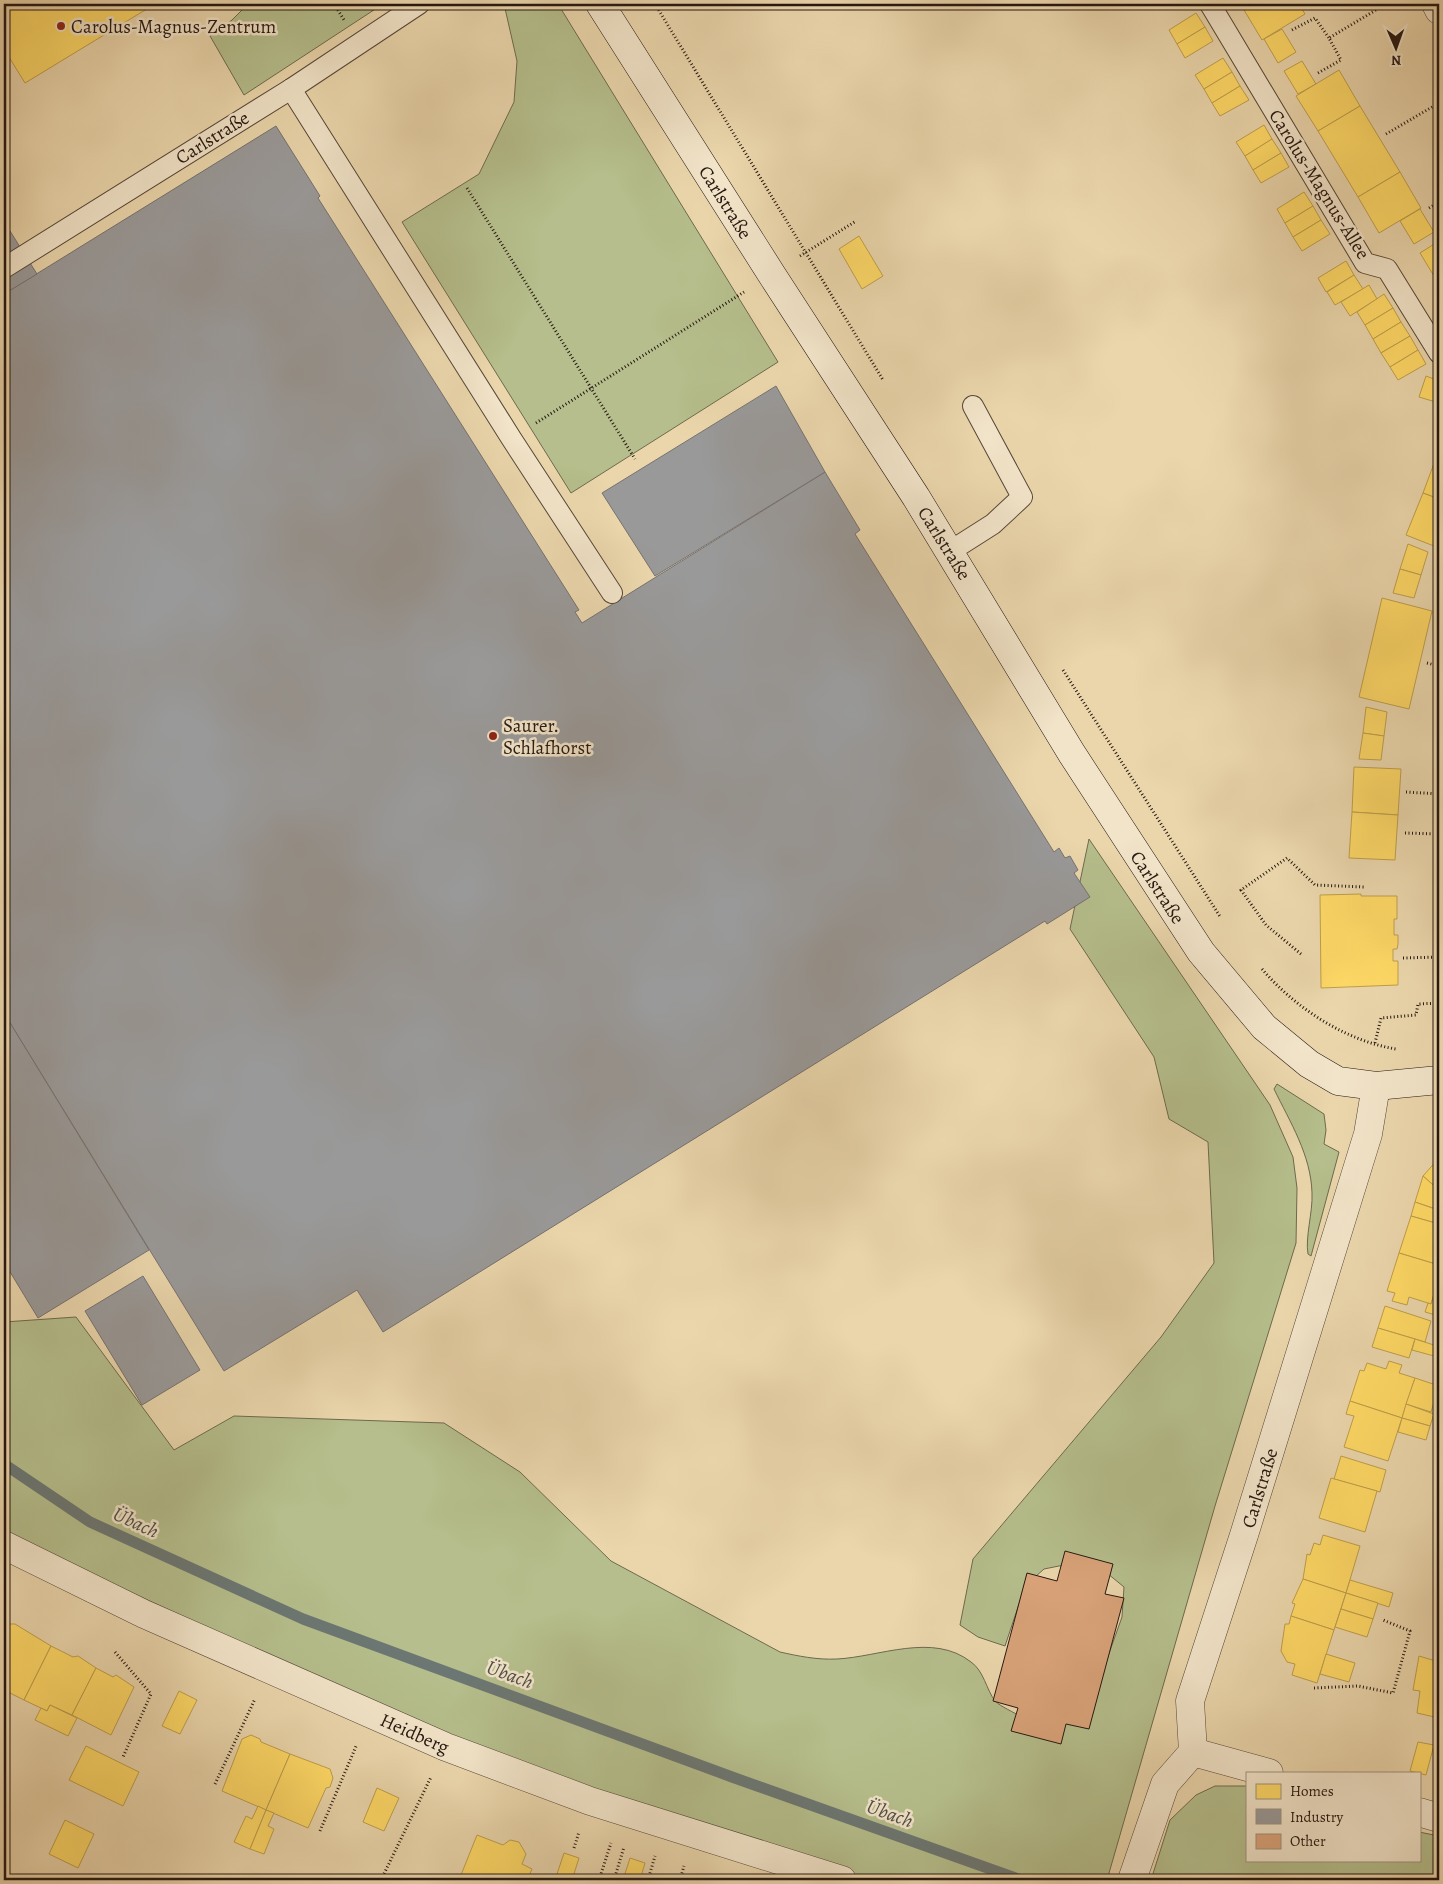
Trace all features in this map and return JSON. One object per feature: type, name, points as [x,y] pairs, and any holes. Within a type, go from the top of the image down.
[{"type":"street","name":"Carlstraße","points":[[600,4],[949,552],[1072,754],[1201,952],[1264,1027],[1309,1064],[1338,1081],[1376,1086],[1439,1080]]},
{"type":"street","points":[[1436,4],[1439,10]]},
{"type":"street","name":"Carlstraße","points":[[1193,1752],[1190,1701],[1244,1535],[1368,1134],[1376,1086]]},
{"type":"street","name":"Heidberg","points":[[4,1545],[144,1614],[446,1747],[621,1811],[842,1880]]},
{"type":"street","points":[[1135,1870],[1165,1784],[1193,1752],[1266,1772]]},
{"type":"street","points":[[1420,1812],[1439,1818]]},
{"type":"lane","name":"Carlstraße","points":[[4,268],[291,88],[419,4]]},
{"type":"lane","name":"Carolus-Magnus-Allee","points":[[1210,4],[1365,263],[1387,269],[1439,353]]},
{"type":"lane","points":[[291,88],[511,438],[612,593]]},
{"type":"lane","points":[[949,552],[993,524],[1022,497],[973,406]]},
{"type":"path","points":[[655,4],[883,381]]},
{"type":"path","points":[[1329,38],[1386,4]]},
{"type":"path","points":[[1292,30],[1315,18],[1329,38],[1342,60],[1318,73]]},
{"type":"path","points":[[1386,134],[1439,103]]},
{"type":"path","points":[[466,188],[635,459]]},
{"type":"path","points":[[1430,208],[1439,202]]},
{"type":"path","points":[[805,252],[856,221]]},
{"type":"path","points":[[511,438],[746,291]]},
{"type":"path","points":[[1428,663],[1439,666]]},
{"type":"path","points":[[1061,668],[1226,926]]},
{"type":"path","points":[[1406,792],[1439,794]]},
{"type":"path","points":[[1406,833],[1439,834]]},
{"type":"path","points":[[1301,954],[1266,924],[1241,890],[1287,858],[1314,885],[1364,887]]},
{"type":"path","points":[[1403,958],[1439,958]]},
{"type":"path","points":[[1258,964],[1270,979],[1312,1014],[1351,1035],[1394,1049],[1403,1049]]},
{"type":"path","points":[[1375,1043],[1381,1018],[1416,1015],[1418,1004],[1439,1003]]},
{"type":"path","points":[[1314,1688],[1358,1686],[1393,1693],[1410,1631],[1383,1620]]},
{"type":"path","points":[[115,1652],[151,1694],[123,1756]]},
{"type":"path","points":[[214,1784],[269,1669]]},
{"type":"path","points":[[320,1831],[370,1714]]},
{"type":"path","points":[[381,1880],[446,1747]]},
{"type":"path","points":[[599,1880],[621,1811]]},
{"type":"green space","points":[[248,4],[383,4],[244,95],[210,36],[232,20]]},
{"type":"green space","points":[[504,4],[558,4],[778,362],[571,493],[402,222],[479,174],[514,102],[517,61]]},
{"type":"green space","points":[[1089,839],[1270,1105],[1293,1157],[1297,1188],[1296,1243],[1215,1506],[1107,1880],[867,1880],[663,1815],[393,1713],[4,1534],[4,1322],[76,1317],[174,1450],[234,1416],[444,1423],[520,1472],[611,1561],[780,1652],[830,1659],[923,1647],[956,1653],[971,1662],[979,1670],[995,1701],[1021,1717],[1107,1659],[1122,1617],[1124,1587],[1102,1569],[1074,1563],[1044,1569],[1025,1586],[1005,1646],[978,1637],[960,1625],[973,1559],[1161,1337],[1214,1263],[1208,1142],[1169,1119],[1154,1057],[1070,929]]},
{"type":"green space","points":[[1277,1084],[1324,1114],[1326,1130],[1324,1144],[1339,1152],[1311,1256],[1308,1254],[1307,1247],[1312,1200],[1311,1179],[1299,1139],[1274,1089]]},
{"type":"green space","points":[[1215,1786],[1246,1786],[1246,1862],[1420,1862],[1420,1832],[1439,1836],[1439,1880],[1151,1880],[1170,1820],[1196,1795]]},
{"type":"building: Homes","name":"Carolus-Magnus-Zentrum","points":[[4,4],[155,4],[25,83],[4,49]]},
{"type":"building: Homes","points":[[1299,4],[1305,14],[1262,40],[1241,5]]},
{"type":"building: Homes","points":[[1196,13],[1205,27],[1177,44],[1169,30]]},
{"type":"building: Homes","points":[[1205,27],[1213,41],[1185,58],[1177,44]]},
{"type":"building: Homes","points":[[1282,29],[1296,52],[1278,63],[1264,39]]},
{"type":"building: Homes","points":[[1223,58],[1232,72],[1204,89],[1195,75]]},
{"type":"building: Homes","points":[[1302,61],[1316,84],[1298,94],[1284,71]]},
{"type":"building: Homes","points":[[1339,70],[1360,106],[1318,131],[1296,96]]},
{"type":"building: Homes","points":[[1232,72],[1240,86],[1212,103],[1204,89]]},
{"type":"building: Homes","points":[[1240,86],[1249,100],[1220,116],[1212,103]]},
{"type":"building: Homes","points":[[1360,106],[1400,172],[1358,197],[1318,131]]},
{"type":"building: Homes","points":[[1264,125],[1272,139],[1245,156],[1236,142]]},
{"type":"building: Homes","points":[[1272,139],[1281,153],[1253,170],[1245,156]]},
{"type":"building: Homes","points":[[1281,153],[1289,167],[1261,183],[1253,170]]},
{"type":"building: Homes","points":[[1400,172],[1421,208],[1379,233],[1358,197]]},
{"type":"building: Homes","points":[[1304,192],[1313,206],[1285,223],[1277,209]]},
{"type":"building: Homes","points":[[1313,206],[1321,220],[1293,237],[1285,223]]},
{"type":"building: Homes","points":[[1420,209],[1434,232],[1414,244],[1400,221]]},
{"type":"building: Homes","points":[[1321,220],[1330,234],[1302,251],[1293,237]]},
{"type":"building: Homes","points":[[859,236],[883,276],[862,289],[839,249]]},
{"type":"building: Homes","points":[[1439,241],[1439,273],[1434,276],[1420,253]]},
{"type":"building: Homes","points":[[1346,261],[1354,275],[1326,292],[1318,278]]},
{"type":"building: Homes","points":[[1354,275],[1363,289],[1335,305],[1327,292]]},
{"type":"building: Homes","points":[[1369,285],[1377,299],[1350,316],[1341,302]]},
{"type":"building: Homes","points":[[1384,294],[1393,308],[1365,325],[1357,312]]},
{"type":"building: Homes","points":[[1393,308],[1401,322],[1373,339],[1365,325]]},
{"type":"building: Homes","points":[[1401,322],[1410,336],[1381,353],[1373,339]]},
{"type":"building: Homes","points":[[1410,336],[1418,350],[1390,367],[1381,353]]},
{"type":"building: Homes","points":[[1418,350],[1426,364],[1398,380],[1390,367]]},
{"type":"building: Homes","points":[[1426,376],[1439,381],[1439,403],[1419,397]]},
{"type":"building: Homes","points":[[1439,450],[1439,499],[1423,493]]},
{"type":"building: Homes","points":[[1423,493],[1439,499],[1439,548],[1406,535]]},
{"type":"building: Homes","points":[[1408,544],[1428,552],[1421,575],[1400,569]]},
{"type":"building: Homes","points":[[1400,569],[1421,575],[1414,598],[1393,593]]},
{"type":"building: Homes","points":[[1382,598],[1432,611],[1409,709],[1359,697]]},
{"type":"building: Homes","points":[[1366,707],[1387,712],[1384,736],[1363,733]]},
{"type":"building: Homes","points":[[1363,733],[1384,736],[1381,760],[1359,759]]},
{"type":"building: Homes","points":[[1354,767],[1401,769],[1398,815],[1352,812]]},
{"type":"building: Homes","points":[[1352,812],[1398,815],[1395,860],[1349,858]]},
{"type":"building: Homes","points":[[1361,894],[1361,896],[1397,896],[1397,919],[1394,919],[1394,935],[1398,935],[1398,944],[1397,949],[1393,949],[1393,961],[1398,961],[1398,985],[1321,988],[1320,895]]},
{"type":"building: Homes","points":[[1439,1158],[1439,1190],[1423,1176]]},
{"type":"building: Homes","points":[[1423,1176],[1439,1190],[1439,1210],[1415,1202]]},
{"type":"building: Homes","points":[[1415,1202],[1438,1210],[1439,1224],[1411,1216]]},
{"type":"building: Homes","points":[[1411,1216],[1439,1224],[1439,1265],[1399,1253]]},
{"type":"building: Homes","points":[[1399,1253],[1439,1265],[1439,1278],[1431,1304],[1409,1297],[1407,1305],[1392,1301],[1395,1293],[1387,1291]]},
{"type":"building: Homes","points":[[1438,1282],[1439,1316],[1425,1312],[1428,1303],[1431,1304]]},
{"type":"building: Homes","points":[[1385,1306],[1431,1321],[1425,1342],[1378,1328]]},
{"type":"building: Homes","points":[[1378,1328],[1415,1339],[1409,1358],[1372,1347]]},
{"type":"building: Homes","points":[[1415,1339],[1437,1346],[1434,1356],[1412,1350]]},
{"type":"building: Homes","points":[[1389,1361],[1402,1365],[1399,1373],[1415,1378],[1402,1418],[1350,1401],[1360,1370],[1364,1371],[1367,1363],[1386,1369]]},
{"type":"building: Homes","points":[[1415,1378],[1439,1386],[1431,1412],[1406,1404]]},
{"type":"building: Homes","points":[[1350,1401],[1402,1418],[1388,1461],[1344,1447],[1354,1416],[1346,1414]]},
{"type":"building: Homes","points":[[1406,1404],[1434,1414],[1430,1426],[1402,1418]]},
{"type":"building: Homes","points":[[1402,1418],[1430,1426],[1426,1440],[1398,1432]]},
{"type":"building: Homes","points":[[1341,1456],[1386,1470],[1380,1492],[1334,1479]]},
{"type":"building: Homes","points":[[1331,1478],[1377,1491],[1365,1532],[1319,1518]]},
{"type":"building: Homes","points":[[1323,1535],[1360,1546],[1346,1593],[1303,1579],[1307,1554],[1310,1555],[1314,1543],[1320,1545]]},
{"type":"building: Homes","points":[[1303,1579],[1346,1593],[1334,1630],[1291,1616],[1295,1604],[1292,1603]]},
{"type":"building: Homes","points":[[1350,1580],[1393,1593],[1389,1607],[1346,1593]]},
{"type":"building: Homes","points":[[1346,1593],[1378,1603],[1373,1619],[1341,1609]]},
{"type":"building: Homes","points":[[1341,1609],[1373,1619],[1367,1637],[1335,1627]]},
{"type":"building: Homes","points":[[1291,1616],[1334,1630],[1317,1683],[1292,1675],[1295,1664],[1287,1662],[1281,1651],[1285,1624],[1289,1624]]},
{"type":"building: Homes","points":[[8,1624],[15,1624],[51,1646],[24,1700],[4,1690],[6,1683],[4,1682],[4,1631]]},
{"type":"building: Homes","points":[[51,1646],[73,1657],[78,1656],[96,1668],[72,1715],[50,1705],[47,1711],[24,1700]]},
{"type":"building: Homes","points":[[1326,1654],[1355,1663],[1349,1682],[1320,1674]]},
{"type":"building: Homes","points":[[1419,1656],[1439,1662],[1439,1718],[1417,1713],[1420,1691],[1413,1690]]},
{"type":"building: Homes","points":[[96,1668],[113,1677],[116,1675],[134,1687],[111,1735],[72,1715]]},
{"type":"building: Homes","points":[[179,1691],[197,1700],[180,1734],[162,1726]]},
{"type":"building: Homes","points":[[50,1705],[77,1718],[68,1736],[35,1720],[41,1708],[47,1711]]},
{"type":"building: Homes","points":[[251,1735],[260,1739],[261,1742],[290,1754],[266,1810],[222,1791],[242,1739]]},
{"type":"building: Homes","points":[[1418,1742],[1434,1745],[1426,1775],[1410,1771]]},
{"type":"building: Homes","points":[[86,1746],[139,1772],[123,1806],[69,1780]]},
{"type":"building: Homes","points":[[290,1754],[330,1769],[333,1778],[330,1787],[326,1788],[308,1828],[266,1810]]},
{"type":"building: Homes","points":[[377,1788],[399,1798],[384,1831],[363,1822]]},
{"type":"building: Homes","points":[[258,1806],[266,1810],[250,1849],[234,1842],[246,1816],[252,1819]]},
{"type":"building: Homes","points":[[266,1810],[274,1813],[268,1826],[274,1829],[264,1854],[250,1849]]},
{"type":"building: Homes","points":[[65,1820],[94,1834],[78,1868],[49,1854]]},
{"type":"building: Homes","points":[[477,1835],[503,1845],[510,1840],[519,1842],[526,1854],[522,1864],[532,1869],[527,1880],[459,1880]]},
{"type":"building: Homes","points":[[564,1853],[579,1858],[572,1880],[555,1880]]},
{"type":"building: Homes","points":[[630,1858],[645,1863],[640,1880],[623,1880]]},
{"type":"building: Industry","name":"Saurer. Schlafhorst","points":[[276,126],[320,196],[318,198],[579,610],[575,612],[582,623],[825,472],[860,530],[855,534],[1054,852],[1059,848],[1065,858],[1070,856],[1078,870],[1074,873],[1090,897],[1047,924],[1045,921],[383,1332],[357,1290],[224,1371],[4,1013],[4,294]]},
{"type":"building: Industry","points":[[10,231],[37,274],[4,294],[4,235]]},
{"type":"building: Industry","points":[[776,386],[825,472],[655,576],[602,493]]},
{"type":"building: Industry","points":[[4,1013],[149,1250],[38,1318],[4,1262]]},
{"type":"building: Industry","points":[[143,1276],[200,1370],[142,1405],[85,1311]]},
{"type":"building: Other","points":[[1065,1551],[1113,1564],[1105,1594],[1124,1598],[1089,1729],[1066,1724],[1061,1744],[1011,1731],[1018,1708],[993,1701],[1027,1573],[1057,1581]]},
{"type":"waterway","name":"Übach","points":[[4,1464],[90,1522],[303,1619],[732,1777],[1021,1880]]},
{"type":"place","name":"Carolus-Magnus-Zentrum","points":[[61,26]]},
{"type":"place","name":"Saurer. Schlafhorst","points":[[493,736]]}]
